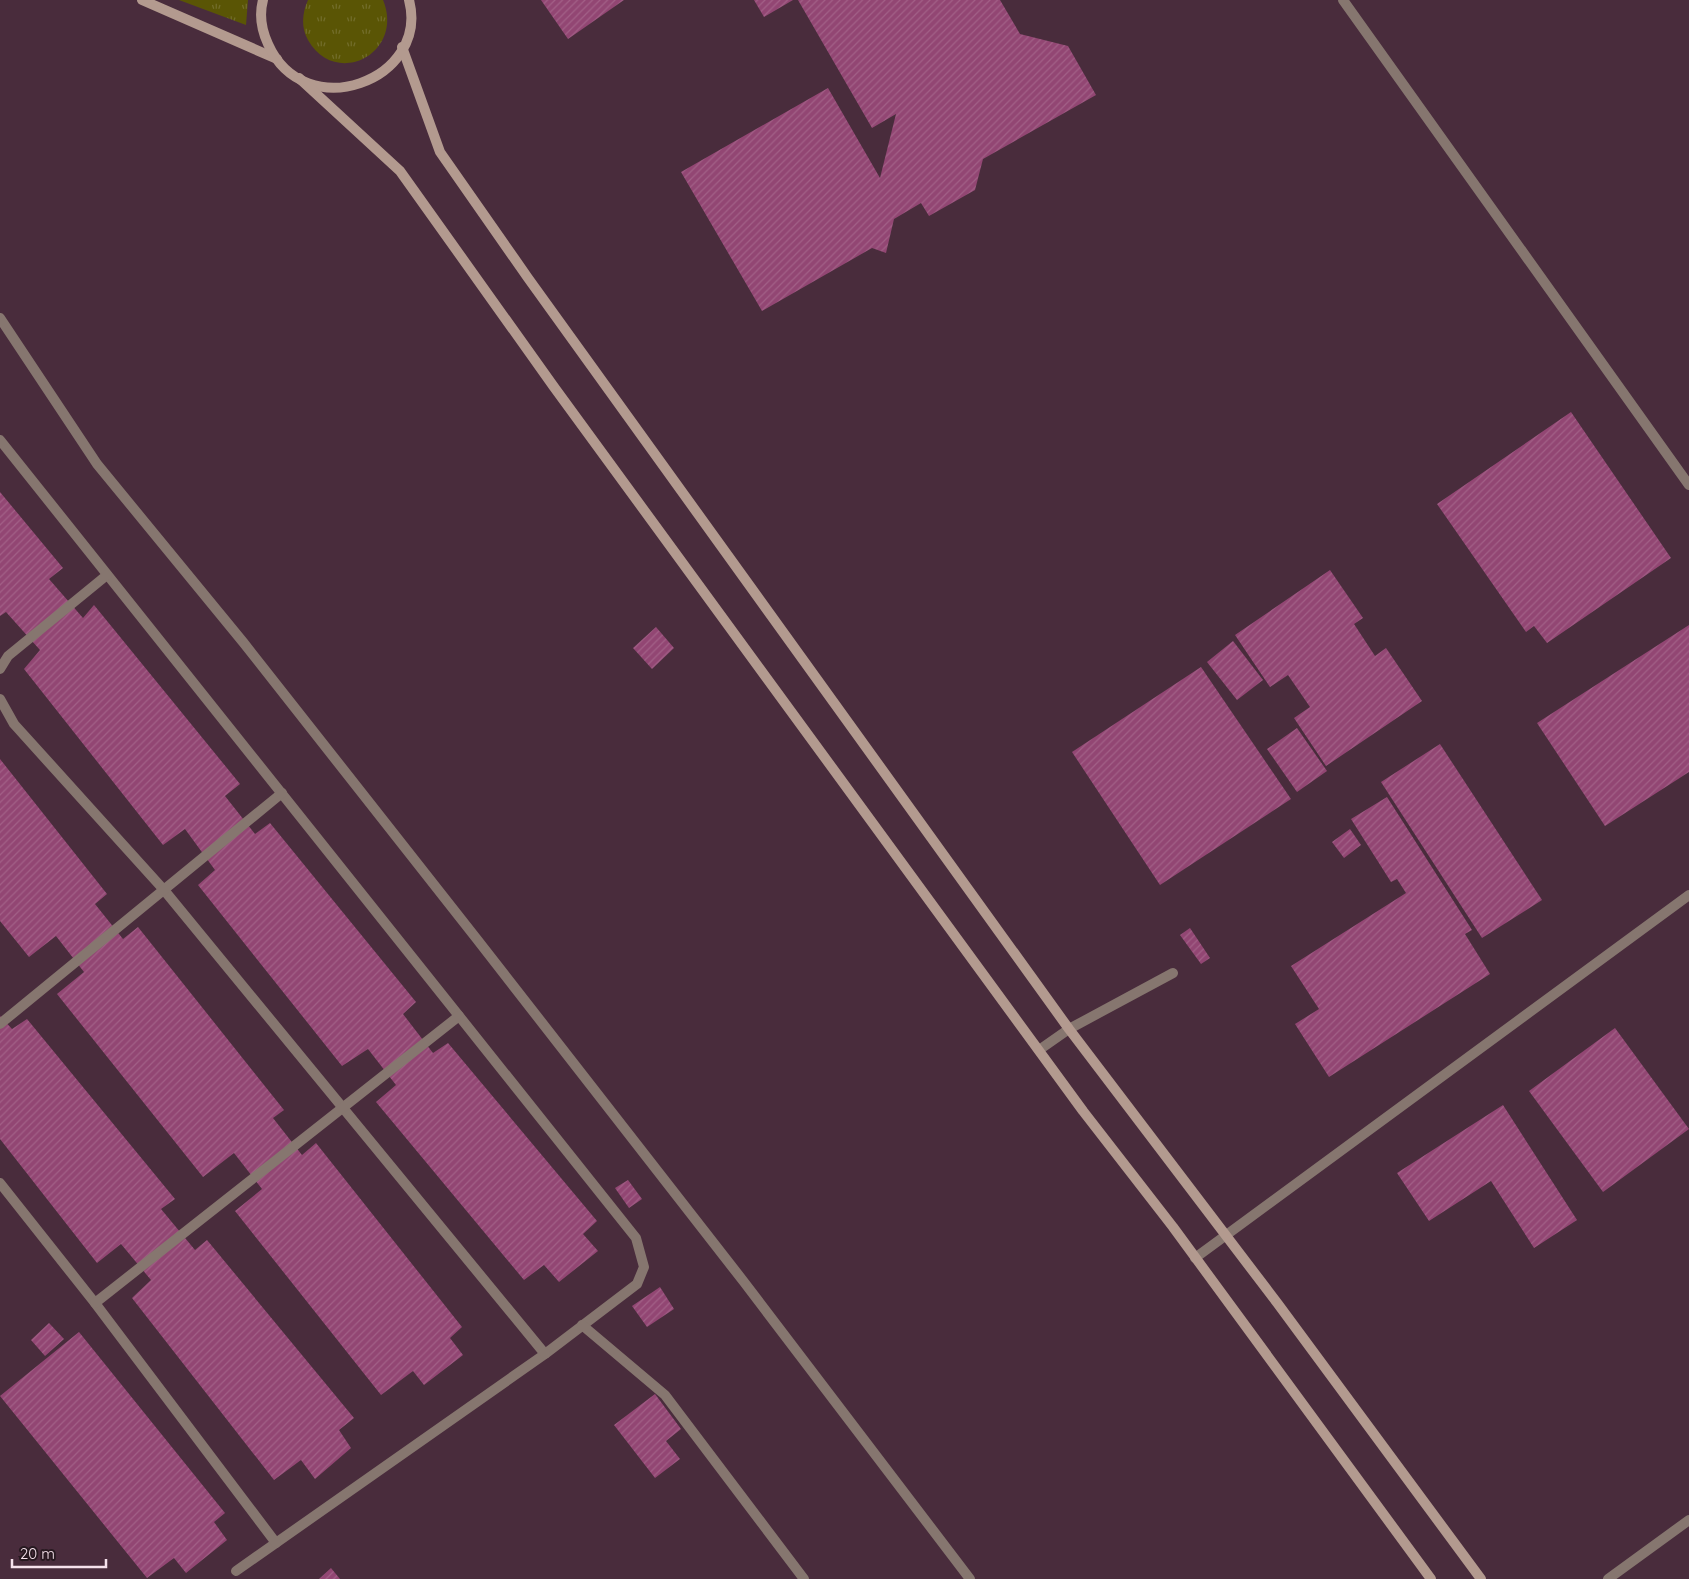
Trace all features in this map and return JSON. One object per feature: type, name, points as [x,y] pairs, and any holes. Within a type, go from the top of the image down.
[{"type":"main road","points":[[142,0],[278,60]]},
{"type":"main road","points":[[263,0],[261,8],[263,32],[278,60],[289,72],[311,84],[335,89],[359,85],[382,74],[399,56],[409,33],[413,2]]},
{"type":"main road","points":[[402,47],[440,152],[882,773],[1069,1029],[1226,1236],[1481,1579]]},
{"type":"main road","points":[[300,78],[400,171],[554,387],[1039,1050],[1195,1258],[1431,1579]]},
{"type":"street","points":[[1342,0],[1689,485]]},
{"type":"street","points":[[0,318],[97,464],[243,642],[445,899],[750,1290],[970,1579]]},
{"type":"street","points":[[0,440],[636,1238],[644,1267],[637,1284],[545,1354],[236,1571]]},
{"type":"street","points":[[0,670],[8,656],[107,575]]},
{"type":"street","points":[[0,699],[14,724],[164,890],[545,1354]]},
{"type":"street","points":[[0,1024],[282,793]]},
{"type":"street","points":[[1195,1258],[1689,895]]},
{"type":"street","points":[[1039,1050],[1069,1029],[1173,974]]},
{"type":"street","points":[[94,1302],[459,1016]]},
{"type":"street","points":[[0,1182],[94,1302],[276,1543]]},
{"type":"street","points":[[582,1325],[665,1395],[804,1579]]},
{"type":"street","points":[[1608,1579],[1689,1520]]},
{"type":"green space","points":[[179,0],[248,0],[246,25]]},
{"type":"green space","points":[[308,0],[383,0],[387,19],[384,36],[376,49],[364,58],[350,63],[335,62],[320,55],[308,40],[304,31],[304,10]]},
{"type":"building","points":[[541,0],[624,0],[568,39]]},
{"type":"building","points":[[754,0],[793,0],[764,17]]},
{"type":"building","points":[[798,0],[1000,0],[1020,34],[1068,46],[1096,95],[983,159],[975,190],[929,216],[921,203],[894,219],[886,253],[872,248],[762,311],[681,172],[828,88],[880,178],[896,114],[872,128]]},
{"type":"building","points":[[1571,412],[1671,558],[1547,643],[1534,626],[1526,632],[1437,504]]},
{"type":"building","points":[[0,492],[63,568],[49,579],[83,618],[94,605],[240,784],[225,796],[255,834],[270,823],[416,1002],[403,1014],[433,1053],[448,1043],[597,1221],[583,1234],[598,1251],[559,1282],[544,1265],[524,1280],[376,1102],[396,1085],[368,1049],[342,1066],[198,885],[215,870],[185,829],[163,845],[24,669],[40,650],[6,612],[0,616]]},
{"type":"building","points":[[1330,570],[1363,618],[1354,624],[1375,656],[1386,648],[1422,701],[1326,766],[1294,718],[1310,707],[1288,675],[1270,687],[1235,635]]},
{"type":"building","points":[[1689,625],[1689,772],[1605,826],[1537,723]]},
{"type":"building","points":[[656,627],[674,648],[652,669],[633,648]]},
{"type":"building","points":[[1233,641],[1263,680],[1237,700],[1207,662]]},
{"type":"building","points":[[1201,667],[1291,799],[1160,885],[1072,752]]},
{"type":"building","points":[[1297,728],[1327,771],[1297,792],[1267,749]]},
{"type":"building","points":[[1440,744],[1542,900],[1482,938],[1381,782]]},
{"type":"building","points":[[0,759],[107,894],[95,904],[123,939],[138,927],[284,1110],[273,1118],[302,1155],[316,1143],[462,1327],[450,1338],[463,1355],[424,1385],[413,1371],[381,1395],[235,1211],[262,1189],[234,1153],[203,1177],[57,994],[84,972],[56,936],[29,957],[0,921]]},
{"type":"building","points":[[1387,797],[1472,930],[1465,934],[1490,974],[1329,1077],[1295,1024],[1319,1009],[1291,966],[1406,893],[1397,879],[1391,882],[1351,819]]},
{"type":"building","points":[[1350,829],[1361,845],[1344,858],[1332,842]]},
{"type":"building","points":[[1190,928],[1210,958],[1201,964],[1180,935]]},
{"type":"building","points":[[0,1016],[12,1029],[27,1019],[175,1199],[161,1209],[195,1250],[207,1240],[354,1418],[339,1430],[351,1448],[315,1479],[301,1460],[274,1480],[132,1298],[151,1280],[121,1244],[97,1263],[0,1139]]},
{"type":"building","points":[[1615,1028],[1689,1129],[1603,1192],[1529,1091]]},
{"type":"building","points":[[1503,1105],[1577,1220],[1534,1248],[1491,1181],[1429,1221],[1397,1173]]},
{"type":"building","points":[[628,1180],[642,1199],[629,1208],[615,1188]]},
{"type":"building","points":[[660,1287],[674,1309],[647,1327],[632,1306]]},
{"type":"building","points":[[49,1323],[64,1339],[45,1356],[31,1340]]},
{"type":"building","points":[[79,1332],[225,1513],[214,1522],[227,1540],[186,1573],[174,1558],[147,1578],[0,1396]]},
{"type":"building","points":[[655,1394],[681,1429],[666,1441],[680,1459],[655,1478],[614,1425]]},
{"type":"building","points":[[331,1568],[340,1579],[319,1579]]}]
